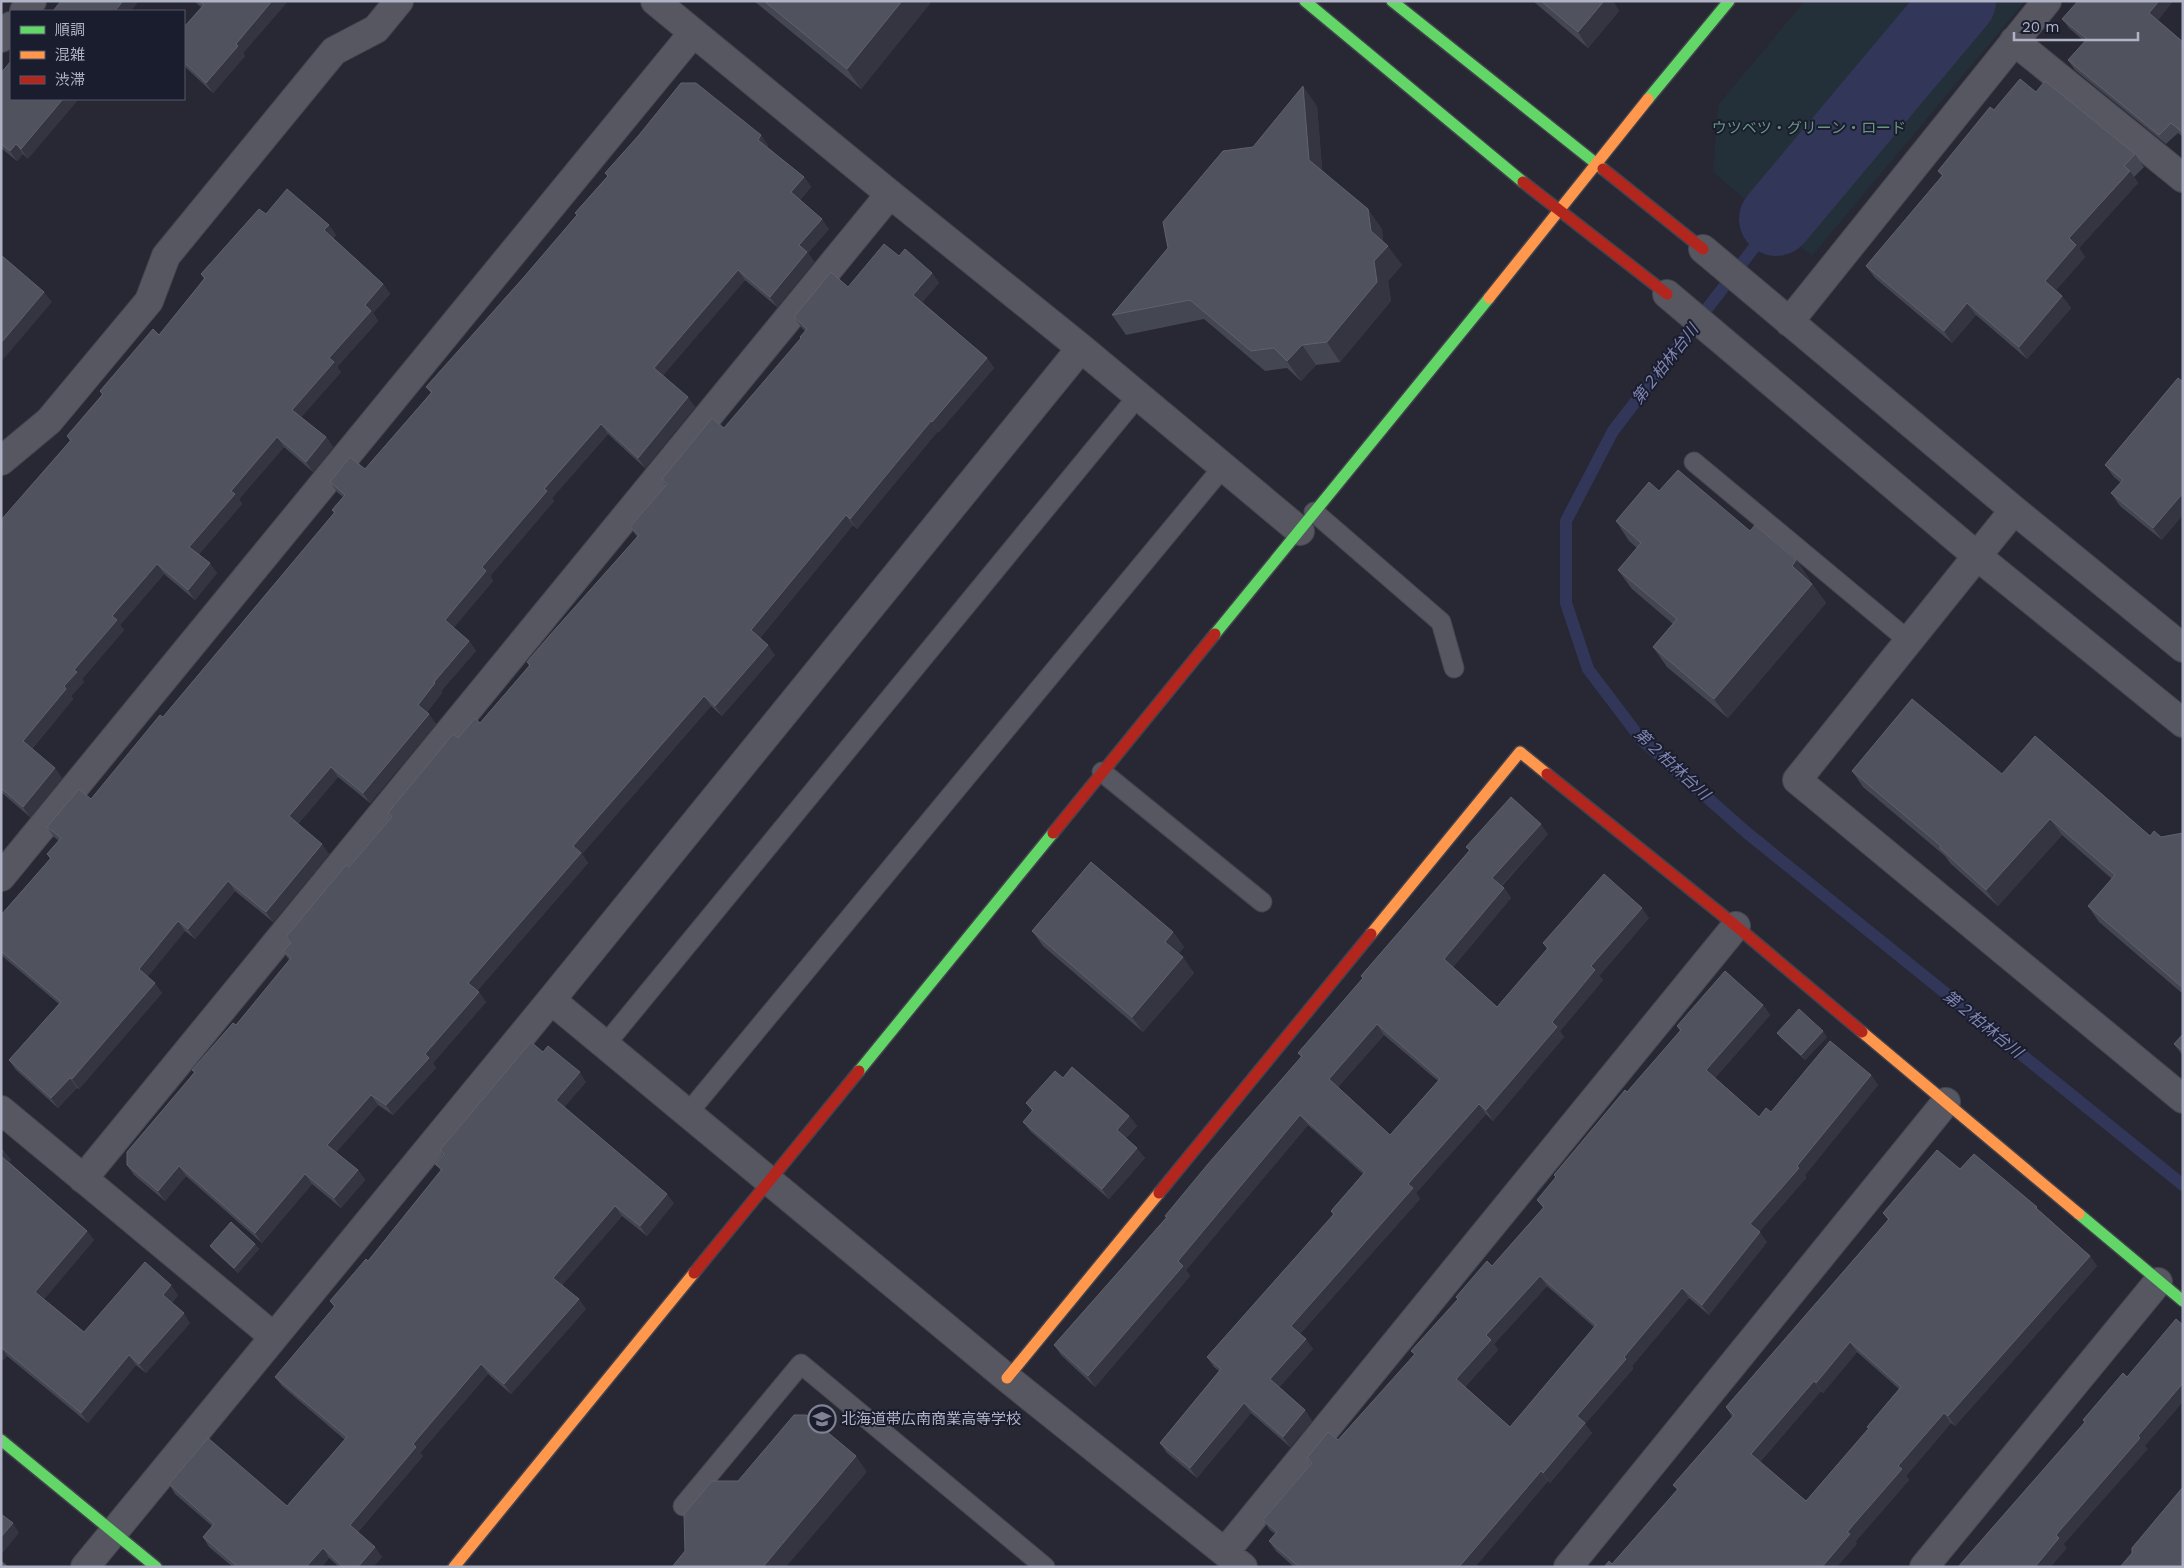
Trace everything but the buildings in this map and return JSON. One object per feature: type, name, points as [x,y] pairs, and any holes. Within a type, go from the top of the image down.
[{"type":"street","points":[[1,461],[49,420],[149,301],[166,256],[334,52],[376,28],[399,1]]},
{"type":"street","points":[[655,1],[890,194],[1082,348],[1223,467],[1307,521]]},
{"type":"street","points":[[1305,1],[1558,211],[1667,294],[1977,556],[2183,723]]},
{"type":"street","points":[[1392,1],[1703,249],[2014,510],[2183,648]]},
{"type":"street","points":[[454,1567],[1730,1]]},
{"type":"street","points":[[1789,322],[2047,1]]},
{"type":"street","points":[[1,38],[10,27]]},
{"type":"street","points":[[1,877],[693,33]]},
{"type":"street","points":[[2014,41],[2183,178]]},
{"type":"street","points":[[83,1178],[890,194]]},
{"type":"street","points":[[85,1567],[551,1000],[1082,348]]},
{"type":"street","points":[[2014,510],[1797,780],[2183,1099]]},
{"type":"street","points":[[1007,1378],[1520,752],[1736,926],[2158,1282],[2183,1301]]},
{"type":"street","points":[[551,1000],[1007,1378],[1234,1559],[1736,926]]},
{"type":"street","points":[[1568,1567],[1946,1102]]},
{"type":"street","points":[[1,1110],[274,1337]]},
{"type":"street","points":[[1924,1567],[2158,1282]]},
{"type":"street","points":[[1,1440],[156,1567]]},
{"type":"lane","points":[[605,1045],[1138,396]]},
{"type":"lane","points":[[1694,462],[1909,641]]},
{"type":"lane","points":[[688,1113],[1223,467]]},
{"type":"lane","points":[[1307,521],[1441,622],[1454,668]]},
{"type":"lane","points":[[1102,772],[1262,902]]},
{"type":"lane","points":[[683,1506],[801,1364],[1045,1567]]},
{"type":"green space","name":"ウツベツ・グリーン・ロード","points":[[1805,1],[2025,1],[1812,256],[1713,172],[1718,105]]},
{"type":"waterway","name":"第２柏林台川","points":[[1776,219],[1959,1]]},
{"type":"waterway","name":"第２柏林台川","points":[[1776,219],[1613,431],[1566,521],[1566,603],[1588,669],[1641,739],[1746,832],[2183,1185]]},
{"type":"traffic: fast","points":[[1305,1],[1523,182]]},
{"type":"traffic: fast","points":[[1392,1],[1603,169]]},
{"type":"traffic: fast","points":[[1648,99],[1729,1]]},
{"type":"traffic: fast","points":[[1215,634],[1489,298]]},
{"type":"traffic: fast","points":[[859,1071],[1053,833]]},
{"type":"traffic: fast","points":[[2079,1214],[2183,1301]]},
{"type":"traffic: fast","points":[[1,1440],[156,1567]]},
{"type":"traffic: slow","points":[[1489,298],[1648,99]]},
{"type":"traffic: slow","points":[[1371,934],[1520,752],[1547,774]]},
{"type":"traffic: slow","points":[[1862,1032],[2079,1214]]},
{"type":"traffic: slow","points":[[1007,1378],[1159,1193]]},
{"type":"traffic: slow","points":[[454,1567],[694,1273]]},
{"type":"traffic: jam","points":[[1603,169],[1703,249]]},
{"type":"traffic: jam","points":[[1523,182],[1667,294]]},
{"type":"traffic: jam","points":[[1053,833],[1215,634]]},
{"type":"traffic: jam","points":[[1547,774],[1736,926],[1862,1032]]},
{"type":"traffic: jam","points":[[1159,1193],[1371,934]]},
{"type":"traffic: jam","points":[[694,1273],[859,1071]]},
{"type":"place","name":"北海道帯広南商業高等学校","points":[[822,1419]]}]
